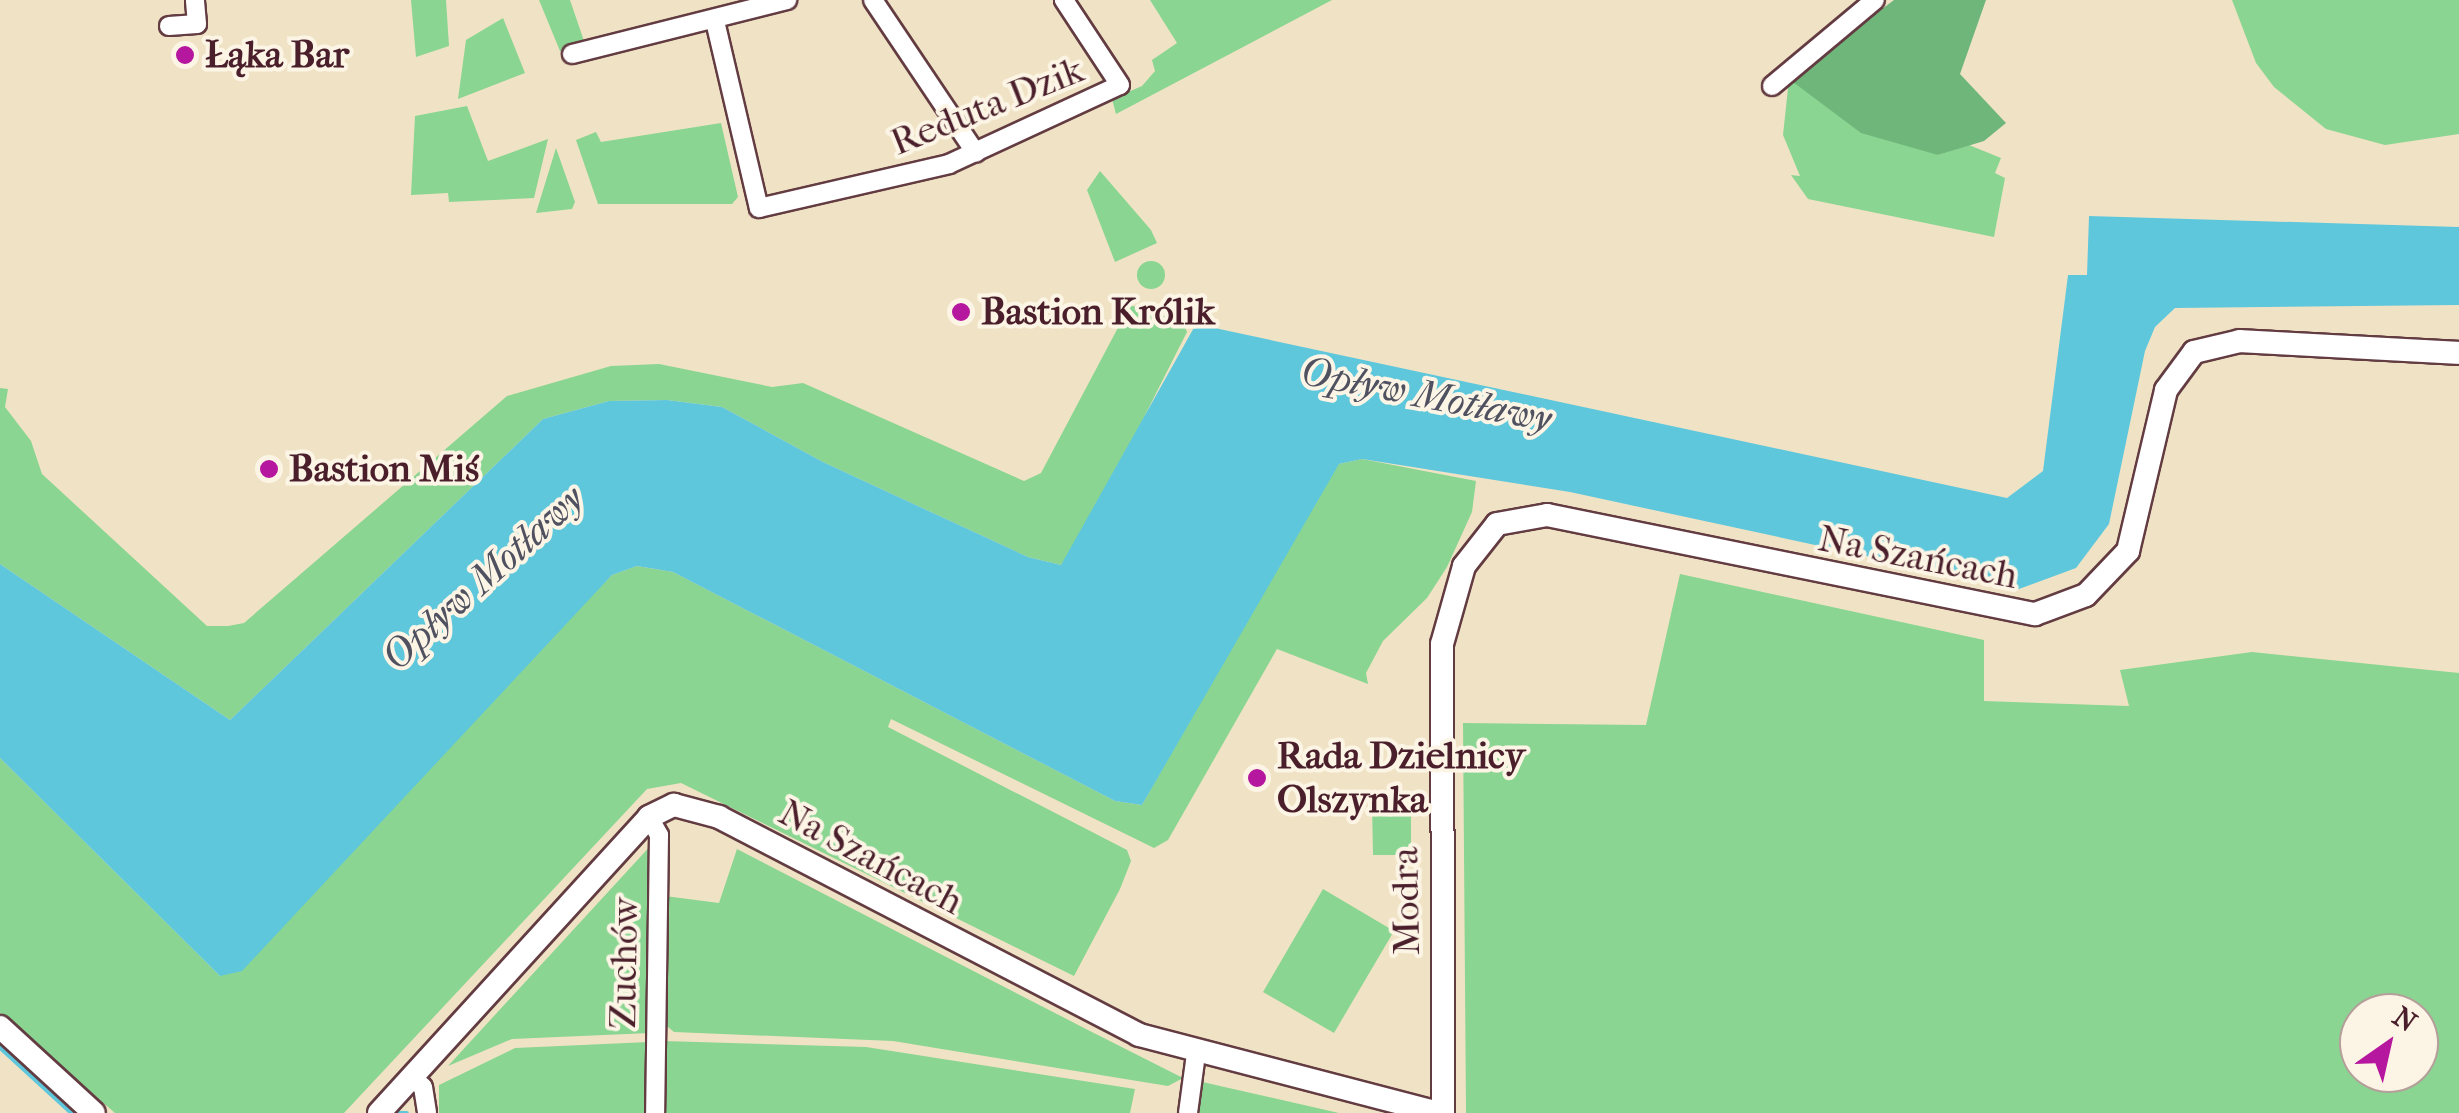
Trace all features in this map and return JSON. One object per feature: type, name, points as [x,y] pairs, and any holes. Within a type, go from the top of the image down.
[{"type":"street","points":[[169,26],[196,24],[194,0]]},
{"type":"street","points":[[572,54],[786,0]]},
{"type":"street","points":[[873,0],[976,153]]},
{"type":"street","name":"Reduta Dzik","points":[[715,20],[759,208],[872,186],[976,153],[1120,86],[1064,0]]},
{"type":"street","points":[[1772,86],[1875,0]]},
{"type":"street","name":"Na Szańcach","points":[[1497,524],[1547,515],[2035,614],[2075,602],[2120,563],[2141,511],[2166,390],[2194,352],[2240,341],[2459,353]]},
{"type":"street","name":"Modra","points":[[1440,1113],[1442,644],[1464,566],[1497,524]]},
{"type":"street","name":"Na Szańcach","points":[[648,817],[674,805],[720,818],[1139,1036],[1196,1054],[1440,1113]]},
{"type":"street","points":[[378,1113],[648,817]]},
{"type":"street","name":"Zuchów","points":[[648,817],[658,835],[655,1113]]},
{"type":"street","points":[[0,1027],[94,1113]]},
{"type":"street","points":[[1188,1113],[1196,1054]]},
{"type":"street","points":[[412,1076],[424,1087],[427,1113]]},
{"type":"green space","points":[[411,0],[446,0],[449,46],[416,57]]},
{"type":"green space","points":[[539,0],[570,0],[585,44],[560,51]]},
{"type":"green space","points":[[1150,0],[1332,0],[1116,114],[1112,99],[1142,86],[1155,71],[1152,60],[1177,43]]},
{"type":"green space","points":[[1894,0],[1986,0],[1960,74],[2006,123],[1984,141],[1938,155],[1861,133],[1789,79]]},
{"type":"green space","points":[[2232,0],[2459,0],[2459,134],[2385,145],[2326,129],[2274,87],[2256,63]]},
{"type":"green space","points":[[503,18],[525,73],[458,99],[466,40]]},
{"type":"green space","points":[[1789,79],[1938,155],[1969,145],[2001,158],[1995,173],[2005,178],[1994,237],[1808,199],[1791,175],[1800,176],[1783,135]]},
{"type":"green space","points":[[467,106],[488,161],[548,139],[534,198],[449,202],[448,193],[411,195],[415,116]]},
{"type":"green space","points":[[721,123],[738,197],[732,204],[598,204],[576,140],[596,132],[601,142]]},
{"type":"green space","points":[[556,148],[575,202],[572,209],[536,213]]},
{"type":"green space","points":[[1100,171],[1151,230],[1157,243],[1115,262],[1087,190]]},
{"type":"green space","points":[[1151,261],[1161,265],[1165,275],[1161,285],[1151,289],[1141,285],[1137,275],[1141,265]]},
{"type":"green space","points":[[1130,305],[1183,322],[1187,332],[1095,514],[1061,565],[1028,557],[823,462],[722,407],[667,400],[609,401],[543,419],[230,720],[0,564],[0,388],[8,389],[5,407],[31,441],[42,474],[207,626],[228,626],[244,623],[507,396],[611,366],[659,364],[772,387],[803,383],[1024,481],[1041,473]]},
{"type":"green space","points":[[1362,459],[1476,481],[1472,512],[1447,567],[1427,598],[1383,641],[1366,673],[1368,684],[1277,649],[1168,840],[1154,848],[891,719],[888,727],[1127,850],[1131,861],[1120,889],[1074,976],[681,783],[647,789],[344,1113],[115,1113],[0,1013],[0,758],[220,976],[612,575],[637,566],[673,572],[1115,801],[1142,805],[1325,481],[1339,464]]},
{"type":"green space","points":[[1680,574],[1984,640],[1984,701],[2129,706],[2120,670],[2252,652],[2459,673],[2459,1113],[1466,1113],[1463,723],[1646,725]]},
{"type":"green space","points":[[1372,803],[1411,803],[1411,855],[1373,855]]},
{"type":"green space","points":[[654,842],[650,1033],[512,1039],[448,1066]]},
{"type":"green space","points":[[737,849],[1183,1078],[1168,1086],[893,1041],[674,1032],[662,1022],[665,896],[719,903]]},
{"type":"green space","points":[[1323,889],[1394,931],[1334,1033],[1263,992]]},
{"type":"green space","points":[[663,1041],[866,1047],[1135,1089],[1130,1113],[661,1113]]},
{"type":"green space","points":[[649,1042],[649,1113],[439,1113],[439,1085],[515,1048]]},
{"type":"green space","points":[[1198,1081],[1339,1113],[1195,1113]]},
{"type":"water","name":"Opływ Motławy","points":[[2089,216],[2459,227],[2459,305],[2175,308],[2155,327],[2145,351],[2109,524],[2076,568],[2019,589],[1570,492],[1362,459],[1339,464],[1142,805],[1115,801],[673,572],[637,566],[612,575],[242,971],[220,976],[0,758],[0,564],[230,720],[543,419],[609,401],[667,400],[722,407],[823,462],[1028,557],[1061,565],[1196,324],[2007,498],[2043,471],[2068,275],[2087,275]]},
{"type":"waterway","points":[[0,1047],[72,1113]]},
{"type":"waterway","points":[[397,1113],[406,1113]]},
{"type":"place","name":"Łąka Bar","points":[[185,55]]},
{"type":"place","name":"Bastion Królik","points":[[961,312]]},
{"type":"place","name":"Bastion Miś","points":[[269,469]]},
{"type":"place","name":"Rada Dzielnicy Olszynka","points":[[1257,778]]}]
